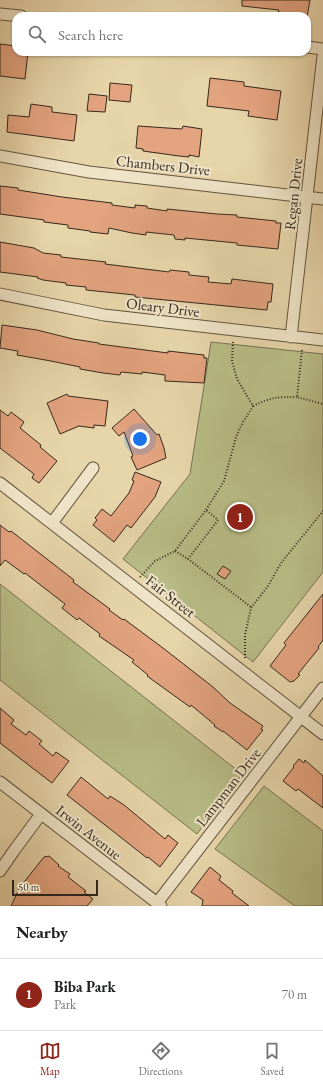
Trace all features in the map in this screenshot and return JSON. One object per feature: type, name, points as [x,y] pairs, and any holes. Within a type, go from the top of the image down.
[{"type":"street","points":[[0,14],[12,15]]},
{"type":"street","points":[[311,48],[323,49]]},
{"type":"street","name":"Regan Drive","points":[[291,336],[323,56]]},
{"type":"street","name":"Chambers Drive","points":[[0,156],[89,172],[323,198]]},
{"type":"street","name":"Oleary Drive","points":[[0,294],[104,315],[323,340]]},
{"type":"street","points":[[52,523],[93,468]]},
{"type":"street","name":"Fair Street","points":[[0,483],[323,734]]},
{"type":"street","name":"Lampman Drive","points":[[159,904],[323,688]]},
{"type":"street","name":"Irwin Avenue","points":[[0,782],[159,904]]},
{"type":"street","points":[[0,872],[41,814]]},
{"type":"path","points":[[233,342],[232,361],[237,379],[253,406]]},
{"type":"path","points":[[297,397],[302,350]]},
{"type":"path","points":[[140,577],[155,561],[175,551],[206,510],[224,480],[236,437],[253,406],[270,398],[278,397],[297,397],[323,404]]},
{"type":"path","points":[[188,559],[218,520],[206,510]]},
{"type":"path","points":[[245,658],[246,635],[251,608],[268,586],[282,563],[323,511]]},
{"type":"path","points":[[175,551],[188,559],[251,608]]},
{"type":"green space","points":[[211,342],[323,354],[323,572],[253,662],[123,559],[190,474]]},
{"type":"green space","points":[[0,584],[242,774],[197,834],[0,680]]},
{"type":"green space","points":[[264,786],[323,831],[323,906],[295,906],[215,849]]},
{"type":"building","points":[[242,0],[310,0],[308,12],[278,12],[279,10],[242,6]]},
{"type":"building","points":[[0,44],[12,46],[12,56],[28,56],[25,79],[0,76]]},
{"type":"building","points":[[210,78],[244,82],[244,86],[281,91],[277,120],[248,116],[249,111],[207,106]]},
{"type":"building","points":[[110,83],[132,85],[130,102],[109,100]]},
{"type":"building","points":[[89,94],[107,96],[105,112],[87,111]]},
{"type":"building","points":[[31,104],[52,107],[52,112],[77,115],[74,141],[7,132],[8,115],[29,117]]},
{"type":"building","points":[[138,126],[182,129],[183,126],[202,129],[199,157],[143,151],[143,149],[136,148]]},
{"type":"building","points":[[0,186],[62,197],[112,203],[112,205],[135,208],[135,205],[147,206],[147,208],[167,211],[167,209],[237,215],[237,217],[276,221],[276,223],[281,223],[278,249],[237,245],[237,243],[185,238],[185,240],[175,239],[174,235],[146,232],[146,235],[109,228],[108,234],[90,232],[68,228],[68,225],[44,222],[44,220],[0,214]]},
{"type":"building","points":[[0,242],[34,248],[43,253],[61,255],[61,257],[106,262],[105,264],[169,272],[170,270],[189,272],[189,275],[209,277],[208,282],[231,284],[232,279],[273,284],[271,302],[268,302],[267,310],[135,297],[135,295],[86,290],[86,287],[66,285],[66,283],[43,280],[37,278],[38,277],[0,272]]},
{"type":"building","points":[[2,325],[37,330],[99,344],[168,353],[168,351],[204,355],[204,358],[207,358],[204,383],[165,381],[165,375],[142,372],[142,374],[121,372],[120,375],[103,373],[17,355],[18,351],[0,348]]},
{"type":"building","points":[[67,394],[68,396],[108,401],[105,426],[94,425],[94,428],[79,426],[60,434],[47,403]]},
{"type":"building","points":[[134,409],[157,435],[159,434],[166,458],[137,470],[131,457],[133,456],[124,432],[119,436],[112,428]]},
{"type":"building","points":[[0,410],[8,416],[11,412],[24,422],[20,428],[41,445],[40,447],[57,461],[39,483],[32,478],[34,474],[0,448]]},
{"type":"building","points":[[135,472],[161,482],[155,497],[131,528],[127,525],[114,542],[93,525],[97,520],[95,518],[102,509],[111,516],[129,493],[134,481],[132,480]]},
{"type":"building","points":[[0,525],[9,532],[11,531],[74,580],[73,582],[110,609],[109,610],[123,620],[124,619],[163,648],[213,687],[230,703],[263,726],[261,729],[263,730],[247,750],[223,731],[214,726],[215,725],[191,705],[190,707],[147,676],[148,675],[132,662],[134,660],[99,636],[100,634],[79,618],[77,620],[62,608],[65,604],[25,573],[24,574],[5,560],[0,566]]},
{"type":"building","points":[[223,566],[231,571],[225,579],[217,574]]},
{"type":"building","points":[[323,594],[323,640],[318,647],[319,648],[298,674],[300,675],[294,681],[290,682],[270,666],[286,645],[284,643]]},
{"type":"building","points":[[0,708],[14,720],[11,724],[26,735],[29,731],[42,741],[39,744],[53,756],[56,752],[69,761],[52,783],[0,743]]},
{"type":"building","points":[[299,759],[304,763],[305,760],[323,776],[323,808],[298,789],[296,791],[283,781]]},
{"type":"building","points":[[81,777],[108,799],[110,796],[124,805],[165,839],[168,835],[178,843],[160,867],[67,795]]},
{"type":"building","points":[[49,856],[59,865],[58,866],[70,874],[68,877],[86,891],[84,892],[93,899],[87,906],[11,906],[19,889],[28,877],[44,857]]},
{"type":"building","points":[[210,867],[221,876],[219,880],[233,891],[232,893],[249,906],[202,906],[203,900],[191,892]]},
{"type":"place","name":"Biba Park","points":[[240,517]]}]
